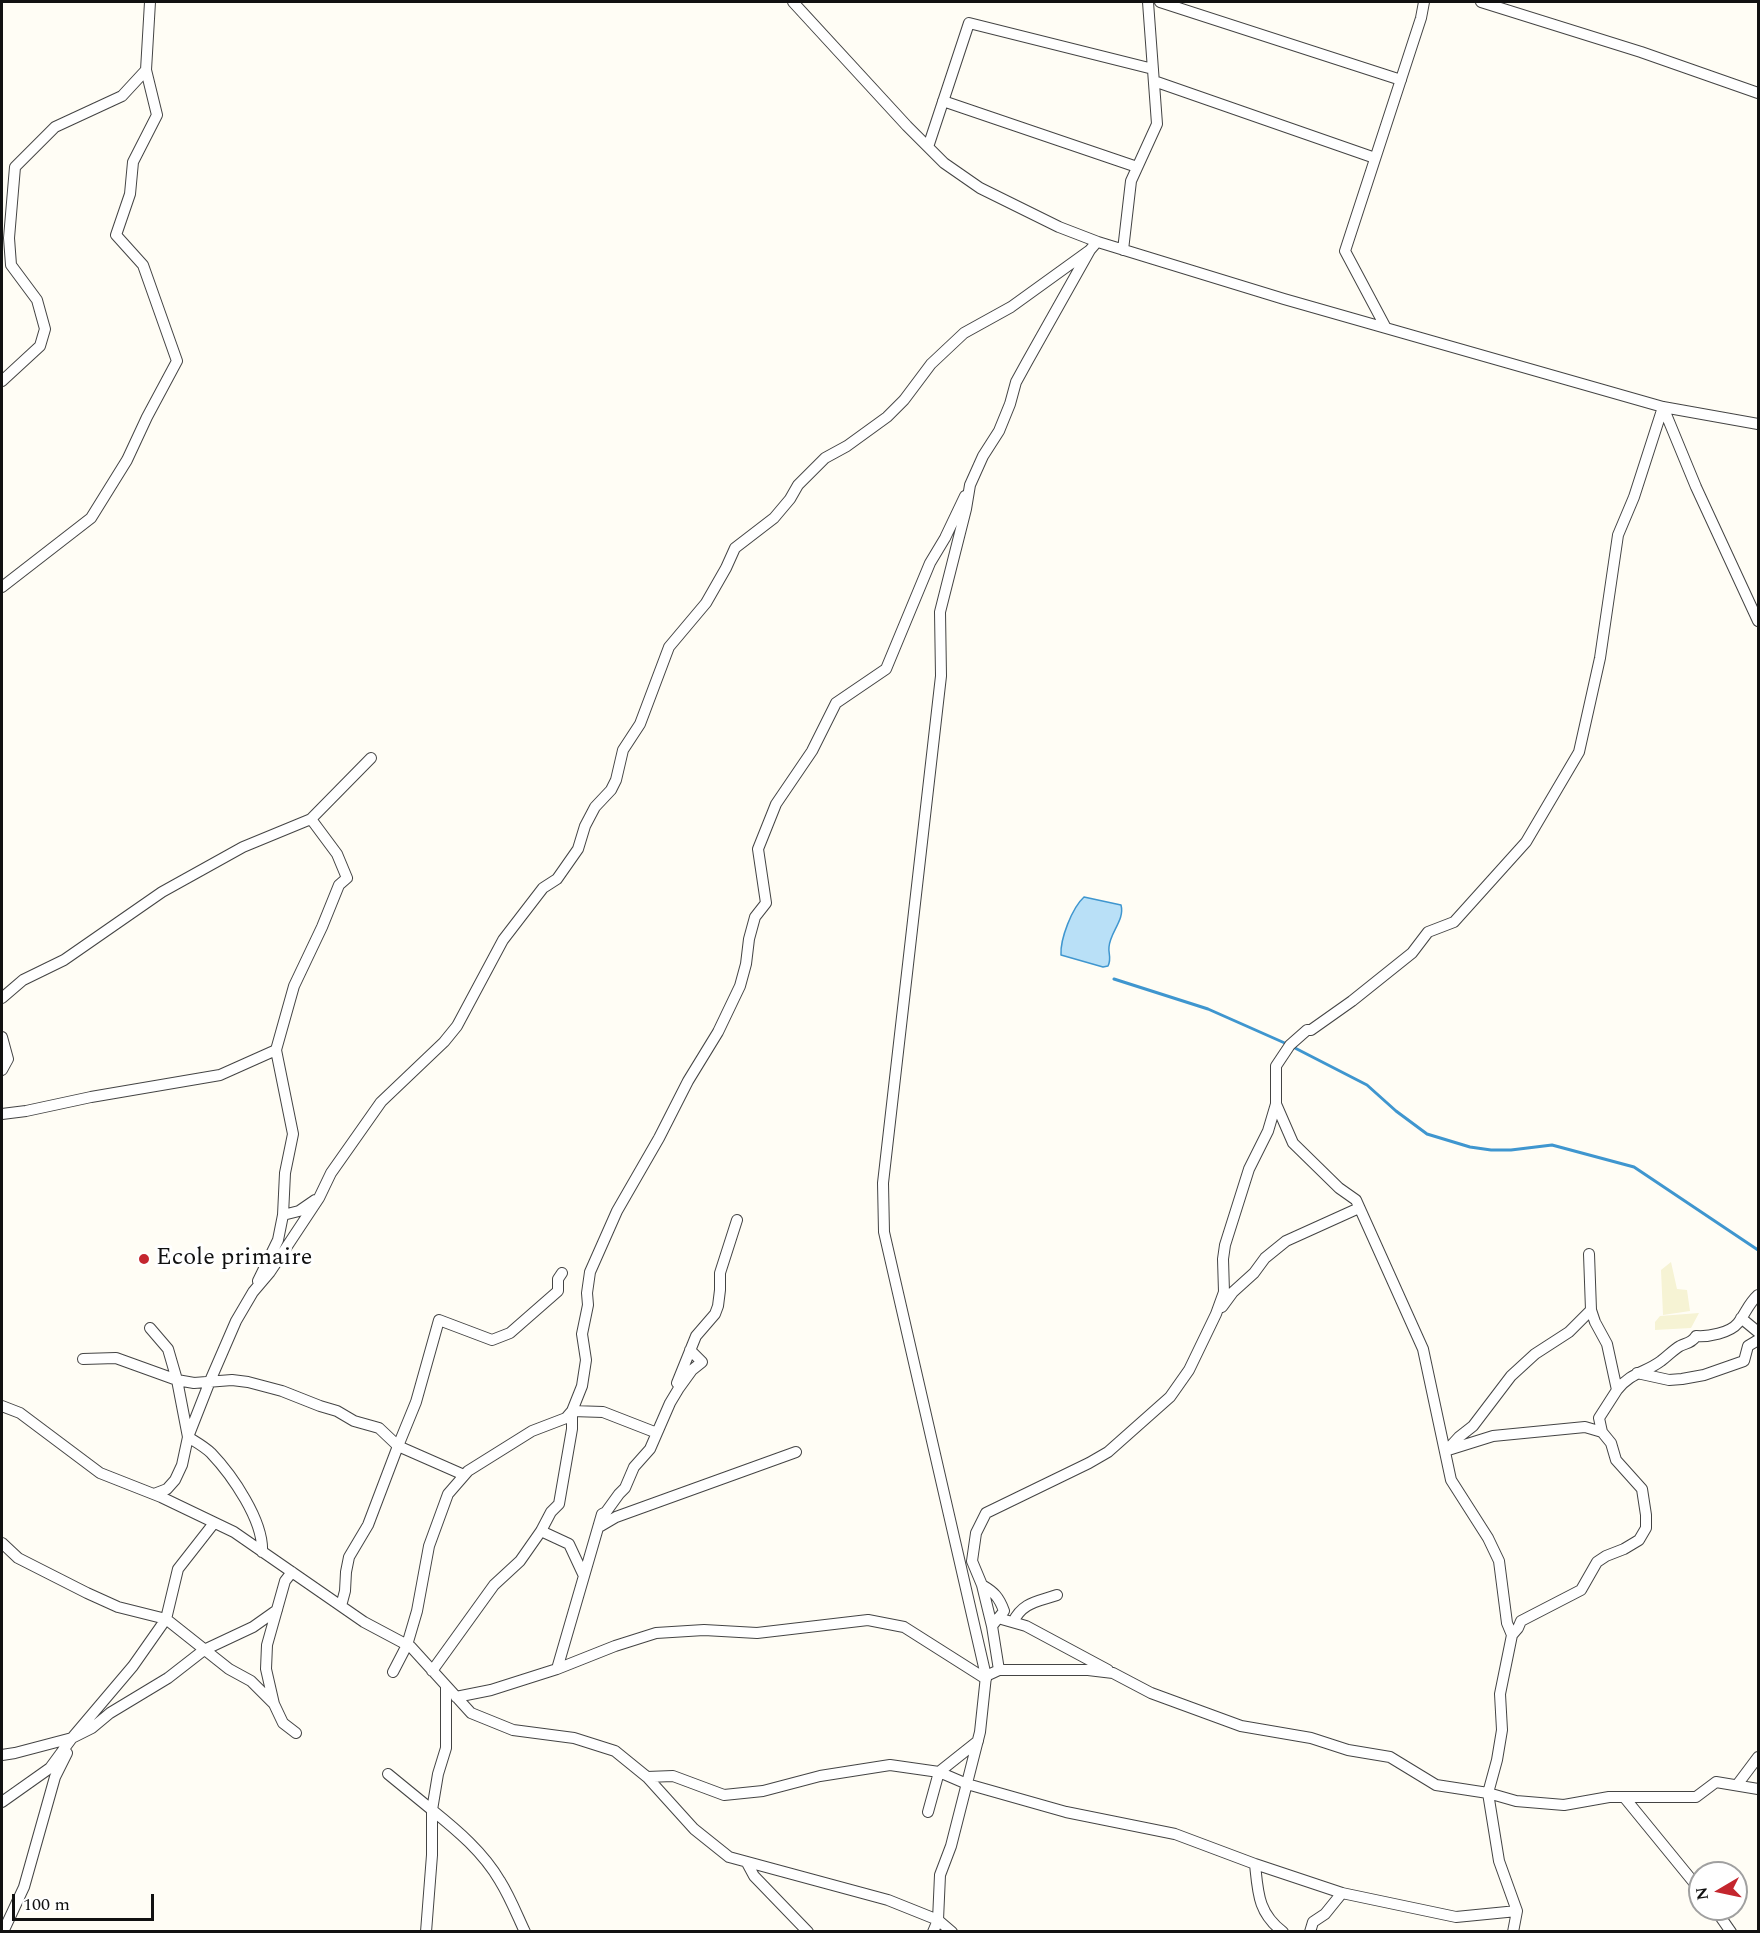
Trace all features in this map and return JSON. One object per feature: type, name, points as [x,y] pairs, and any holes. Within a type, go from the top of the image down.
[{"type":"street","points":[[2,587],[91,518],[127,460],[177,361],[143,265],[116,235],[130,194],[133,162],[157,115],[146,70],[150,2]]},
{"type":"street","points":[[793,2],[944,163],[980,188],[1059,226],[1094,246],[1123,250],[1663,407],[1758,424]]},
{"type":"street","points":[[1123,250],[1131,181],[1157,124],[1148,2]]},
{"type":"street","points":[[1160,2],[1401,80]]},
{"type":"street","points":[[1386,328],[1345,251],[1421,18],[1424,2]]},
{"type":"street","points":[[1481,2],[1641,52],[1758,93]]},
{"type":"street","points":[[928,147],[969,23],[1154,69]]},
{"type":"street","points":[[2,381],[40,346],[45,329],[37,300],[11,265],[5,239],[15,167],[55,127],[122,96],[146,70]]},
{"type":"street","points":[[1154,81],[1375,158]]},
{"type":"street","points":[[943,101],[1137,167]]},
{"type":"street","points":[[393,1672],[407,1645],[417,1611],[429,1546],[448,1494],[468,1471],[532,1431],[566,1418],[572,1411],[582,1386],[586,1360],[582,1334],[588,1305],[586,1293],[590,1272],[617,1211],[659,1138],[688,1081],[718,1032],[740,986],[755,917],[766,903],[758,849],[776,804],[812,751],[836,703],[886,669],[930,563],[945,538],[983,456],[999,431],[1016,382],[1094,246]]},
{"type":"street","points":[[154,1494],[167,1489],[175,1480],[182,1465],[188,1437],[236,1321],[318,1198],[331,1173],[381,1102],[444,1042],[457,1026],[502,940],[543,888],[557,879],[578,849],[585,826],[595,807],[611,790],[616,780],[623,750],[640,724],[669,647],[706,603],[735,548],[774,518],[798,485],[825,458],[847,446],[887,417],[931,364],[964,333],[1011,307],[1094,246]]},
{"type":"street","points":[[1663,407],[1696,487],[1758,621]]},
{"type":"street","points":[[999,1670],[995,1622],[972,1560],[976,1533],[986,1513],[1108,1452],[1170,1397],[1190,1370],[1224,1292],[1225,1245],[1249,1169],[1268,1131],[1276,1104],[1276,1066],[1290,1045],[1307,1030],[1311,1030],[1353,1002],[1412,953],[1428,932],[1454,922],[1526,842],[1579,752],[1600,658],[1618,535],[1634,496],[1663,407]]},
{"type":"street","points":[[933,1932],[938,1920],[940,1875],[951,1846],[978,1741],[986,1678],[884,1233],[883,1193],[941,676],[940,612],[960,538],[970,484]]},
{"type":"street","points":[[2,998],[23,980],[64,960],[162,892],[243,848],[311,819],[371,758]]},
{"type":"street","points":[[254,1292],[278,1240],[283,1215],[285,1173],[293,1134],[276,1050],[294,986],[339,885],[347,878],[337,854],[311,819]]},
{"type":"street","points":[[2,1036],[8,1059],[2,1070]]},
{"type":"street","points":[[2,1114],[220,1076],[276,1050]]},
{"type":"street","points":[[1276,1104],[1293,1143],[1339,1188],[1356,1200],[1423,1349],[1451,1480],[1488,1538],[1499,1561],[1507,1623],[1512,1635]]},
{"type":"street","points":[[283,1215],[299,1211],[318,1198]]},
{"type":"street","points":[[1216,1314],[1265,1258],[1286,1241],[1359,1208]]},
{"type":"street","points":[[557,1669],[602,1514],[625,1488],[634,1467],[650,1449],[670,1403],[692,1370],[702,1362],[690,1350],[696,1335],[715,1314],[718,1306],[720,1274],[737,1220]]},
{"type":"street","points":[[1589,1254],[1591,1310],[1594,1322],[1607,1344],[1617,1390]]},
{"type":"street","points":[[341,1606],[349,1557],[368,1525],[416,1402],[439,1320],[492,1340],[510,1333],[558,1291],[558,1279],[562,1274]]},
{"type":"street","points":[[1513,1932],[1516,1911],[1498,1861],[1488,1793],[1502,1730],[1500,1694],[1512,1635],[1521,1621],[1581,1590],[1597,1562],[1639,1540],[1646,1528],[1642,1489],[1616,1460],[1611,1443],[1602,1432],[1599,1418],[1617,1390],[1636,1373],[1661,1362],[1680,1346],[1694,1340],[1696,1336],[1703,1337],[1731,1330],[1738,1324],[1758,1295]]},
{"type":"street","points":[[1446,1451],[1473,1426],[1511,1376],[1535,1354],[1569,1332],[1591,1310]]},
{"type":"street","points":[[1741,1318],[1758,1332]]},
{"type":"street","points":[[150,1328],[168,1349],[177,1380],[188,1437],[210,1452],[243,1493],[263,1543],[262,1552]]},
{"type":"street","points":[[1636,1373],[1669,1380],[1704,1375],[1744,1360],[1748,1346],[1758,1340]]},
{"type":"street","points":[[83,1359],[116,1358],[177,1380],[194,1383],[232,1380],[282,1391],[320,1407],[337,1411],[354,1421],[379,1428],[398,1446],[464,1475]]},
{"type":"street","points":[[2,1407],[20,1413],[100,1473],[154,1494],[234,1532],[364,1622],[407,1645],[471,1713],[513,1730],[574,1738],[615,1751],[647,1777],[694,1829],[729,1857],[888,1900],[938,1920],[952,1932]]},
{"type":"street","points":[[572,1411],[603,1412],[657,1433]]},
{"type":"street","points":[[432,1671],[494,1585],[520,1561],[551,1512],[559,1504],[572,1429],[572,1411]]},
{"type":"street","points":[[1446,1451],[1493,1436],[1584,1427],[1602,1432]]},
{"type":"street","points":[[599,1527],[616,1517],[796,1452]]},
{"type":"street","points":[[2,1802],[50,1768],[72,1738],[133,1666],[166,1619],[178,1569],[214,1523]]},
{"type":"street","points":[[541,1531],[569,1544],[584,1574]]},
{"type":"street","points":[[2,1543],[18,1558],[87,1593],[118,1607],[166,1619],[229,1669],[251,1681],[274,1704]]},
{"type":"street","points":[[292,1572],[285,1581],[267,1645],[266,1669],[274,1704],[283,1723],[296,1733]]},
{"type":"street","points":[[1013,1622],[1018,1612],[1028,1603],[1057,1595]]},
{"type":"street","points":[[1024,1626],[1028,1603]]},
{"type":"street","points":[[2,1755],[72,1738],[93,1728],[110,1713],[168,1678],[204,1650],[254,1627],[277,1610]]},
{"type":"street","points":[[971,1613],[995,1622],[1013,1622],[1024,1626],[1151,1693],[1241,1726],[1311,1738],[1348,1750],[1390,1757],[1436,1785],[1516,1800],[1564,1805],[1609,1797],[1696,1797],[1716,1782],[1758,1789]]},
{"type":"street","points":[[456,1697],[491,1690],[557,1669],[656,1633],[704,1630],[758,1633],[868,1620],[904,1627],[986,1678]]},
{"type":"street","points":[[986,1678],[999,1670],[1088,1670],[1113,1673]]},
{"type":"street","points":[[426,1932],[432,1855],[432,1810],[438,1774],[446,1748],[446,1686]]},
{"type":"street","points":[[3,1932],[24,1887],[55,1777],[68,1752],[72,1738]]},
{"type":"street","points":[[928,1812],[939,1772],[978,1741]]},
{"type":"street","points":[[1737,1785],[1758,1757]]},
{"type":"street","points":[[647,1777],[673,1776],[724,1795],[763,1791],[820,1776],[890,1765],[939,1772],[967,1784],[1066,1812],[1175,1834],[1342,1893],[1456,1917],[1516,1911]]},
{"type":"street","points":[[388,1774],[463,1835],[482,1856],[501,1881],[525,1932]]},
{"type":"street","points":[[1624,1797],[1688,1875]]},
{"type":"street","points":[[747,1863],[754,1876],[808,1932]]},
{"type":"street","points":[[1255,1864],[1260,1902],[1272,1927],[1283,1932]]},
{"type":"street","points":[[1310,1932],[1313,1922],[1325,1914],[1342,1893]]},
{"type":"shaded area","points":[[1671,1262],[1677,1289],[1687,1290],[1690,1311],[1663,1315],[1661,1270]]},
{"type":"shaded area","points":[[1699,1313],[1691,1328],[1655,1330],[1655,1322],[1660,1316]]},
{"type":"water","points":[[1084,897],[1121,905],[1121,916],[1110,942],[1108,966],[1103,967],[1061,955],[1062,941],[1068,924],[1075,908]]},
{"type":"waterway","points":[[1114,979],[1208,1009],[1287,1044]]},
{"type":"waterway","points":[[1293,1047],[1367,1085],[1427,1134],[1470,1147],[1491,1150],[1552,1145],[1634,1167],[1758,1250]]},
{"type":"place","name":"Ecole primaire","points":[[144,1259]]}]
